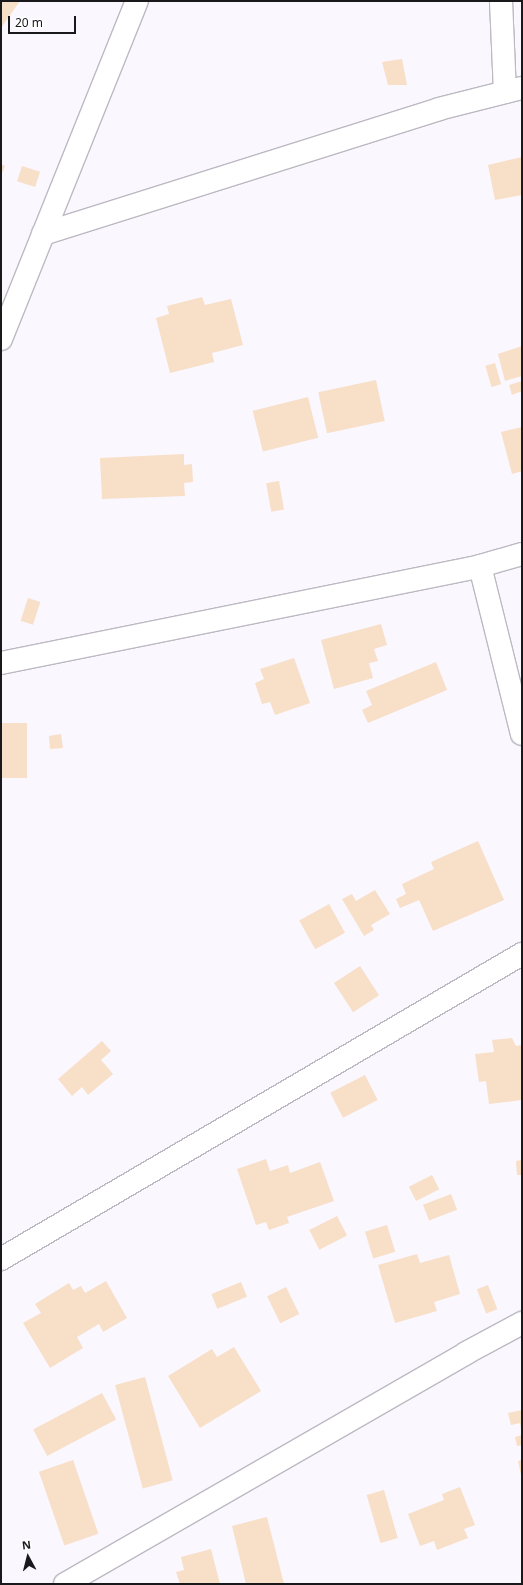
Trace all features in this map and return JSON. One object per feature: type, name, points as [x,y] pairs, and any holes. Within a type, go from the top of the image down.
[{"type":"street","points":[[1,339],[137,1]]},
{"type":"street","points":[[43,234],[439,109],[514,90],[501,1]]},
{"type":"street","points":[[1,663],[480,566],[522,554]]},
{"type":"street","points":[[480,566],[522,734]]},
{"type":"street","points":[[1,1258],[522,954]]},
{"type":"street","points":[[65,1584],[466,1353],[522,1323]]},
{"type":"building","points":[[1,1],[20,1],[1,28]]},
{"type":"building","points":[[402,59],[407,85],[388,85],[382,62]]},
{"type":"building","points":[[522,157],[522,195],[495,200],[488,165]]},
{"type":"building","points":[[1,164],[5,166],[1,176]]},
{"type":"building","points":[[22,166],[40,172],[35,187],[17,181]]},
{"type":"building","points":[[202,297],[205,305],[231,299],[243,345],[212,353],[214,362],[170,373],[156,318],[169,314],[167,306]]},
{"type":"building","points":[[522,346],[522,376],[505,381],[498,354]]},
{"type":"building","points":[[495,363],[501,384],[491,387],[485,366]]},
{"type":"building","points":[[376,380],[385,421],[327,433],[318,392]]},
{"type":"building","points":[[522,381],[522,391],[512,395],[509,385]]},
{"type":"building","points":[[308,397],[318,438],[263,452],[253,411]]},
{"type":"building","points":[[522,427],[522,471],[512,474],[501,432]]},
{"type":"building","points":[[184,454],[184,465],[192,464],[193,482],[184,483],[185,496],[102,499],[100,458]]},
{"type":"building","points":[[279,481],[284,510],[271,512],[266,483]]},
{"type":"building","points":[[28,598],[40,602],[33,625],[21,621]]},
{"type":"building","points":[[381,624],[387,645],[374,649],[378,661],[369,663],[373,678],[334,689],[321,640]]},
{"type":"building","points":[[294,658],[310,703],[275,715],[270,702],[262,704],[255,683],[264,679],[260,669]]},
{"type":"building","points":[[436,662],[447,690],[368,723],[362,710],[372,705],[366,691]]},
{"type":"building","points":[[1,723],[27,723],[27,778],[1,778]]},
{"type":"building","points":[[61,734],[63,748],[50,749],[49,736]]},
{"type":"building","points":[[478,841],[504,900],[433,931],[419,900],[400,908],[396,899],[406,894],[402,884],[434,869],[431,862]]},
{"type":"building","points":[[375,890],[390,914],[371,925],[374,930],[364,936],[342,899],[352,894],[356,901]]},
{"type":"building","points":[[329,904],[345,933],[315,949],[299,920]]},
{"type":"building","points":[[360,966],[379,995],[353,1012],[334,983]]},
{"type":"building","points":[[512,1038],[516,1046],[522,1045],[522,1100],[489,1104],[486,1081],[479,1082],[475,1054],[494,1052],[492,1040]]},
{"type":"building","points":[[102,1041],[111,1051],[101,1060],[113,1074],[88,1095],[82,1087],[72,1096],[58,1079]]},
{"type":"building","points":[[365,1075],[378,1100],[343,1118],[330,1093]]},
{"type":"building","points":[[266,1159],[270,1171],[288,1165],[290,1173],[320,1162],[334,1201],[287,1217],[289,1223],[269,1230],[266,1222],[256,1225],[237,1169]]},
{"type":"building","points":[[522,1160],[522,1175],[517,1175],[516,1161]]},
{"type":"building","points":[[432,1175],[439,1189],[416,1201],[409,1187]]},
{"type":"building","points":[[451,1194],[457,1210],[429,1221],[423,1205]]},
{"type":"building","points":[[337,1216],[347,1236],[319,1250],[309,1230]]},
{"type":"building","points":[[387,1225],[395,1252],[373,1259],[365,1232]]},
{"type":"building","points":[[417,1254],[420,1263],[449,1255],[460,1294],[434,1302],[437,1311],[395,1323],[378,1265]]},
{"type":"building","points":[[106,1281],[127,1318],[103,1332],[99,1324],[77,1337],[83,1348],[50,1368],[23,1323],[41,1313],[35,1304],[69,1283],[73,1290],[81,1286],[85,1293]]},
{"type":"building","points":[[241,1282],[247,1297],[217,1309],[211,1294]]},
{"type":"building","points":[[488,1285],[497,1309],[486,1314],[477,1289]]},
{"type":"building","points":[[286,1287],[299,1314],[280,1323],[267,1296]]},
{"type":"building","points":[[234,1347],[261,1391],[200,1428],[168,1376],[212,1349],[217,1357]]},
{"type":"building","points":[[145,1377],[173,1480],[143,1488],[115,1385]]},
{"type":"building","points":[[102,1393],[116,1419],[47,1456],[33,1430]]},
{"type":"building","points":[[522,1410],[521,1430],[520,1423],[511,1425],[508,1413]]},
{"type":"building","points":[[522,1435],[522,1445],[517,1446],[515,1437]]},
{"type":"building","points":[[73,1460],[98,1534],[64,1545],[39,1472]]},
{"type":"building","points":[[522,1460],[522,1475],[521,1475],[518,1461]]},
{"type":"building","points":[[460,1487],[475,1525],[464,1529],[468,1538],[437,1550],[434,1541],[420,1546],[408,1514],[444,1500],[442,1494]]},
{"type":"building","points":[[384,1490],[398,1538],[380,1543],[367,1495]]},
{"type":"building","points":[[267,1517],[284,1584],[246,1584],[232,1526]]},
{"type":"building","points":[[211,1549],[220,1584],[180,1584],[176,1572],[184,1570],[181,1557]]}]
